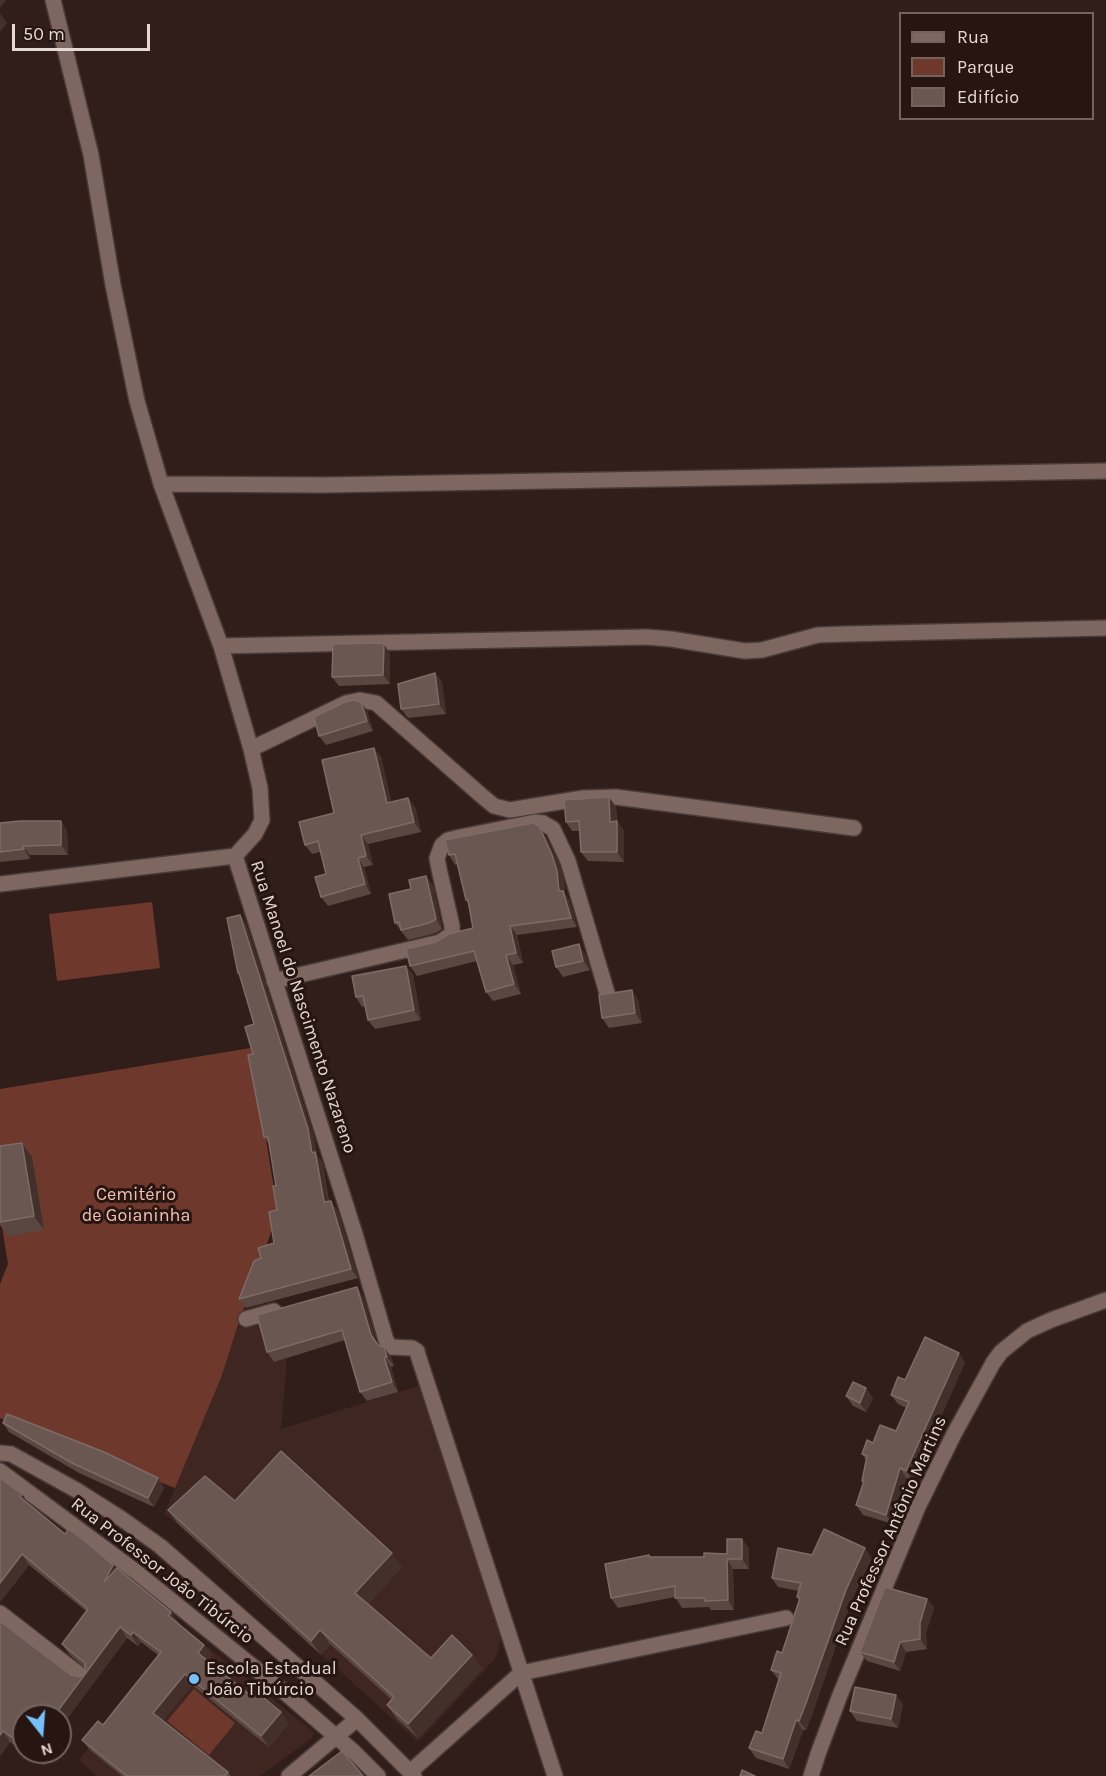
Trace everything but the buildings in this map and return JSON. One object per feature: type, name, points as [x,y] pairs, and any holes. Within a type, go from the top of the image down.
[{"type":"street","points":[[53,0],[92,155],[113,285],[137,401],[161,484],[221,646],[260,788],[262,820],[255,834],[235,856]]},
{"type":"street","points":[[161,484],[336,485],[1106,471]]},
{"type":"street","points":[[221,646],[646,637],[745,651],[762,650],[818,636],[845,634],[1106,628]]},
{"type":"street","points":[[251,749],[346,703],[360,700],[376,703],[494,806],[510,810],[583,798],[616,797],[854,828]]},
{"type":"street","points":[[274,981],[440,942],[452,933],[437,858],[442,845],[454,838],[535,822],[543,823],[553,829],[568,861],[607,993]]},
{"type":"street","name":"Rua Manoel do Nascimento Nazareno","points":[[0,884],[235,856],[364,1287],[387,1345],[412,1348],[418,1355],[521,1673]]},
{"type":"street","name":"Rua Professor Antônio Martins","points":[[811,1776],[840,1695],[914,1517],[954,1434],[993,1362],[1001,1352],[1027,1331],[1106,1300]]},
{"type":"street","points":[[246,1319],[291,1307]]},
{"type":"street","name":"Rua Professor João Tibúrcio","points":[[0,1453],[11,1454],[68,1486],[146,1536],[216,1594],[357,1719],[412,1774]]},
{"type":"street","name":"Rua Professor João Tibúrcio","points":[[0,1471],[135,1571],[282,1690],[354,1752],[378,1776]]},
{"type":"street","points":[[0,1613],[84,1678]]},
{"type":"street","points":[[412,1774],[521,1673],[786,1617]]},
{"type":"street","points":[[521,1673],[555,1776]]},
{"type":"street","points":[[289,1776],[357,1719]]},
{"type":"street","points":[[339,1764],[372,1733]]},
{"type":"shaded area","points":[[262,1320],[274,1362],[287,1358],[281,1429],[424,1384],[501,1635],[494,1660],[418,1742],[178,1524],[164,1514],[221,1378],[237,1328]]},
{"type":"shaded area","name":"Escola Estadual João Tibúrcio","points":[[181,1626],[314,1732],[312,1738],[260,1776],[96,1776],[79,1760]]},
{"type":"green space","points":[[152,902],[160,968],[57,981],[49,914]]},
{"type":"green space","name":"Cemitério de Goianinha","points":[[251,1048],[278,1213],[221,1378],[175,1488],[0,1418],[0,1284],[8,1264],[0,1214],[0,1089]]},
{"type":"green space","points":[[194,1689],[235,1723],[209,1755],[167,1721]]},
{"type":"place","name":"Escola Estadual João Tibúrcio","points":[[194,1679]]}]
